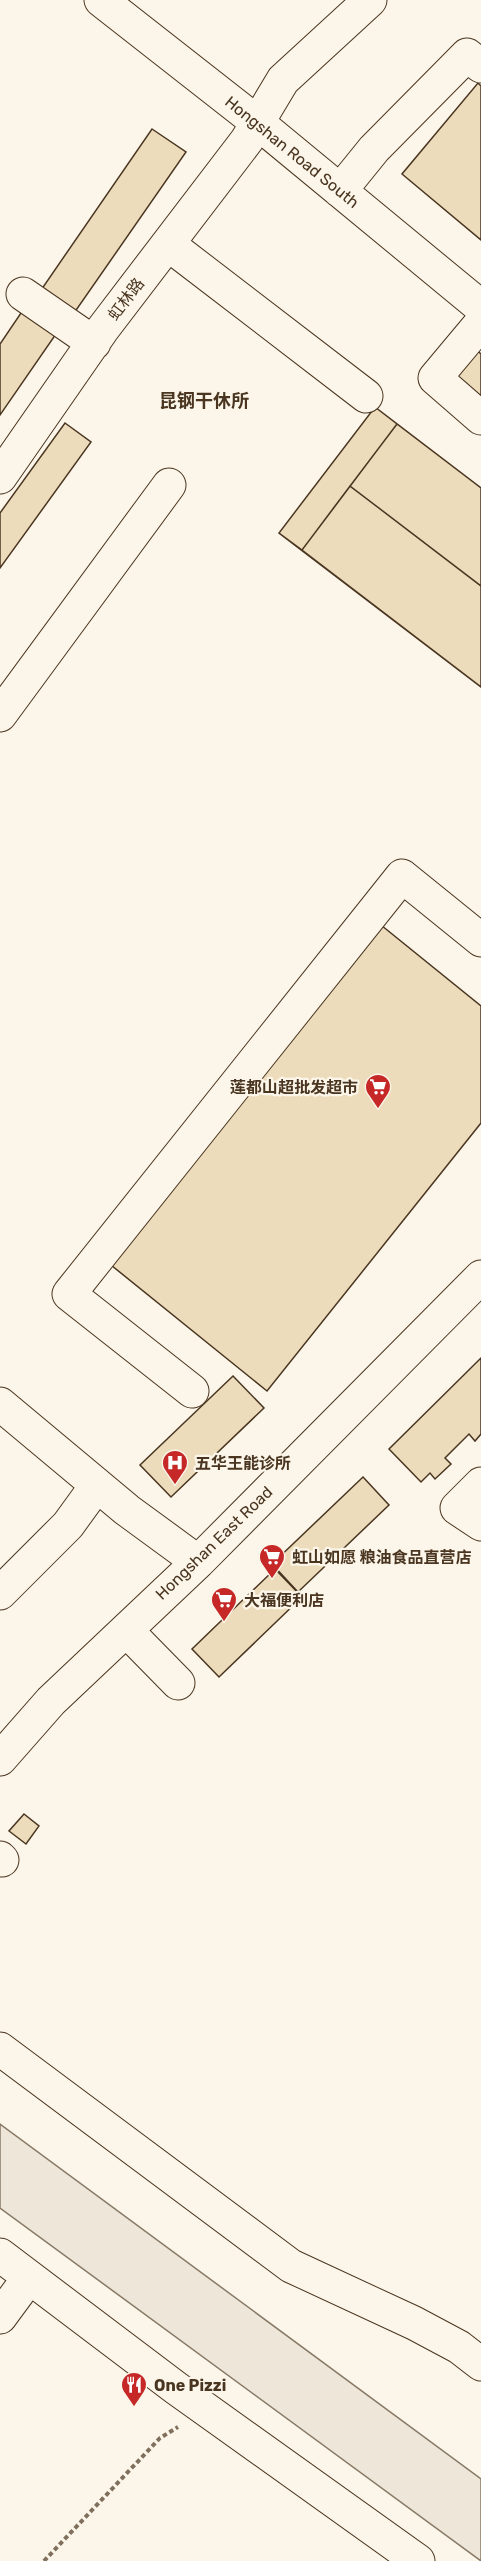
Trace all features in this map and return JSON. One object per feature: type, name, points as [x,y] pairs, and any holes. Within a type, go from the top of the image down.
[{"type":"street","name":"Hongshan Road South","points":[[101,0],[258,123],[481,307]]},
{"type":"street","name":"虹林路","points":[[0,477],[107,340],[168,244],[258,123],[268,102],[283,80],[370,0]]},
{"type":"street","points":[[340,191],[374,149],[467,55],[481,66]]},
{"type":"street","points":[[168,244],[366,396]]},
{"type":"street","points":[[23,294],[107,340]]},
{"type":"street","points":[[481,323],[435,378],[481,418]]},
{"type":"street","points":[[0,715],[169,485]]},
{"type":"street","points":[[192,1391],[69,1294],[402,876],[481,940]]},
{"type":"street","name":"Hongshan East Road","points":[[0,1759],[51,1701],[475,1295]]},
{"type":"street","points":[[0,1404],[97,1485],[198,1562]]},
{"type":"street","points":[[481,1484],[457,1508],[481,1524]]},
{"type":"street","points":[[0,1593],[68,1525],[97,1485]]},
{"type":"street","points":[[126,1629],[178,1683]]},
{"type":"street","points":[[0,2049],[291,2266],[414,2323],[459,2347],[481,2364]]},
{"type":"street","points":[[0,2255],[28,2279],[418,2561]]},
{"type":"street","points":[[0,2317],[28,2279]]},
{"type":"path","points":[[44,2561],[160,2438],[206,2409]]},
{"type":"shaded area","points":[[0,2124],[481,2479],[481,2561],[0,2208]]},
{"type":"building","points":[[478,83],[481,86],[481,240],[402,174]]},
{"type":"building","points":[[152,129],[186,152],[72,316],[39,293]]},
{"type":"building","points":[[23,310],[56,334],[0,415],[0,344]]},
{"type":"building","points":[[472,346],[481,354],[481,410],[444,380]]},
{"type":"building","points":[[375,407],[481,488],[481,687],[279,533]]},
{"type":"building","points":[[375,407],[397,424],[302,550],[279,533]]},
{"type":"building","points":[[65,423],[91,442],[0,568],[0,513]]},
{"type":"building","points":[[397,424],[481,488],[481,586],[350,486]]},
{"type":"building","points":[[350,486],[481,586],[481,687],[302,550]]},
{"type":"building","points":[[376,921],[481,1006],[481,1123],[267,1391],[106,1261]]},
{"type":"building","points":[[481,1358],[481,1434],[475,1441],[469,1434],[445,1458],[451,1464],[435,1479],[430,1473],[421,1482],[389,1449]]},
{"type":"building","points":[[233,1376],[264,1408],[171,1497],[140,1465]]},
{"type":"building","points":[[363,1477],[389,1505],[298,1592],[272,1564]]},
{"type":"building","points":[[275,1569],[302,1597],[219,1677],[192,1649]]},
{"type":"building","points":[[24,1814],[39,1826],[26,1844],[9,1831]]},
{"type":"place","name":"莲都山超批发超市","points":[[378,1110]]},
{"type":"place","name":"五华王能诊所","points":[[175,1486]]},
{"type":"place","name":"虹山如愿 粮油食品直营店","points":[[272,1580]]},
{"type":"place","name":"大福便利店","points":[[224,1623]]},
{"type":"place","name":"One Pizzi","points":[[134,2408]]},
{"type":"district","name":"昆钢干休所","points":[[204,401]]}]
